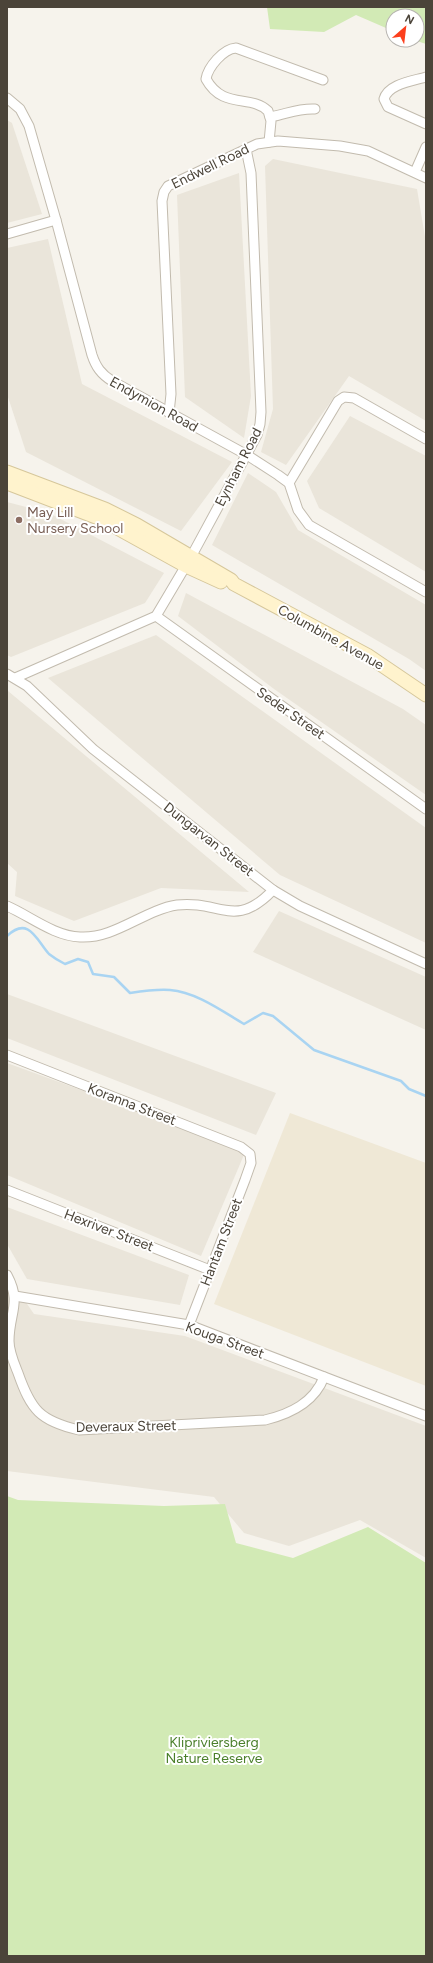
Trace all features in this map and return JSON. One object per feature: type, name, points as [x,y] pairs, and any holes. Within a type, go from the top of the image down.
[{"type":"main road","name":"Columbine Avenue","points":[[7,472],[103,514],[189,561],[229,585],[234,584],[367,655],[426,695]]},
{"type":"main road","name":"Columbine Avenue","points":[[7,483],[103,514]]},
{"type":"street","points":[[269,142],[270,117],[268,111],[264,108],[224,97],[210,86],[206,79],[209,71],[228,50],[236,48],[323,80]]},
{"type":"street","points":[[426,77],[394,88],[386,94],[384,100],[388,107],[426,124]]},
{"type":"street","name":"Endymion Road","points":[[7,98],[20,109],[29,126],[97,367],[112,381],[247,455],[278,474],[289,483]]},
{"type":"street","points":[[270,117],[298,109],[315,110]]},
{"type":"street","name":"Endwell Road","points":[[169,413],[171,394],[162,200],[164,192],[171,184],[257,144],[269,142],[289,142],[355,148],[382,156],[426,178]]},
{"type":"street","points":[[414,172],[426,148]]},
{"type":"street","name":"Eynham Road","points":[[156,616],[189,561],[247,455],[259,429],[261,412],[251,173],[246,149]]},
{"type":"street","points":[[7,234],[56,220]]},
{"type":"street","points":[[426,438],[354,398],[344,397],[338,401],[289,483],[298,510],[309,525],[426,592]]},
{"type":"street","points":[[11,676],[156,616]]},
{"type":"street","name":"Seder Street","points":[[156,616],[426,809]]},
{"type":"street","name":"Dungarvan Street","points":[[11,676],[27,686],[93,748],[273,890],[300,906],[426,964]]},
{"type":"street","points":[[7,906],[68,935],[87,937],[115,929],[158,910],[178,905],[193,905],[232,912],[248,910],[262,902],[273,890]]},
{"type":"street","name":"Koranna Street","points":[[7,1055],[241,1147],[248,1152],[251,1158]]},
{"type":"street","name":"Hantam Street","points":[[189,1325],[245,1180],[251,1158]]},
{"type":"street","name":"Hexriver Street","points":[[7,1190],[210,1270]]},
{"type":"street","points":[[7,1275],[15,1296]]},
{"type":"street","name":"Kouga Street","points":[[15,1296],[189,1325],[426,1416]]},
{"type":"street","name":"Deveraux Street","points":[[15,1296],[9,1337],[10,1352],[28,1399],[40,1414],[56,1424],[79,1430],[265,1420],[283,1415],[310,1400],[320,1387],[324,1377]]},
{"type":"shaded area","points":[[7,120],[12,123],[42,214],[7,223]]},
{"type":"shaded area","points":[[273,159],[417,189],[426,243],[426,421],[349,376],[286,465],[261,452],[273,409],[265,166]]},
{"type":"shaded area","points":[[239,173],[251,396],[244,438],[185,397],[177,195]]},
{"type":"shaded area","points":[[48,239],[82,384],[232,462],[181,531],[26,452],[7,394],[7,248]]},
{"type":"shaded area","points":[[350,416],[426,456],[426,572],[319,508],[307,481]]},
{"type":"shaded area","points":[[248,473],[276,492],[298,530],[426,605],[426,671],[409,659],[212,545]]},
{"type":"shaded area","points":[[7,502],[49,513],[164,573],[145,603],[11,657],[7,655]]},
{"type":"shaded area","points":[[186,593],[403,709],[426,725],[426,795],[274,689],[178,616]]},
{"type":"shaded area","points":[[156,635],[426,828],[426,943],[280,875],[48,678]]},
{"type":"shaded area","points":[[7,691],[249,892],[161,888],[74,921],[15,896],[17,872],[7,863]]},
{"type":"shaded area","points":[[279,911],[426,977],[426,1030],[253,952]]},
{"type":"shaded area","points":[[7,994],[276,1093],[256,1135],[7,1038]]},
{"type":"shaded area","points":[[7,1063],[246,1150],[201,1256],[7,1175]]},
{"type":"shaded area","points":[[290,1113],[426,1163],[426,1386],[214,1304]]},
{"type":"shaded area","points":[[7,1207],[189,1275],[180,1305],[27,1279],[7,1244]]},
{"type":"shaded area","points":[[7,1275],[34,1314],[185,1336],[426,1426],[426,1558],[360,1520],[289,1546],[244,1533],[214,1497],[7,1471]]},
{"type":"green space","points":[[267,7],[426,7],[426,44],[425,8],[385,8],[385,28],[356,15],[324,32],[270,29]]},
{"type":"green space","name":"Klipriviersberg Nature Reserve","points":[[7,1496],[18,1500],[164,1506],[225,1504],[236,1543],[293,1558],[368,1527],[426,1563],[426,1956],[7,1956]]},
{"type":"waterway","points":[[7,936],[15,930],[21,928],[27,929],[32,932],[49,954],[65,964],[78,959],[88,962],[93,974],[114,977],[130,993],[170,990],[189,994],[199,998],[244,1024],[263,1013],[273,1016],[314,1050],[401,1081],[409,1089],[426,1096]]},
{"type":"place","name":"May Lill Nursery School","points":[[19,520]]}]
